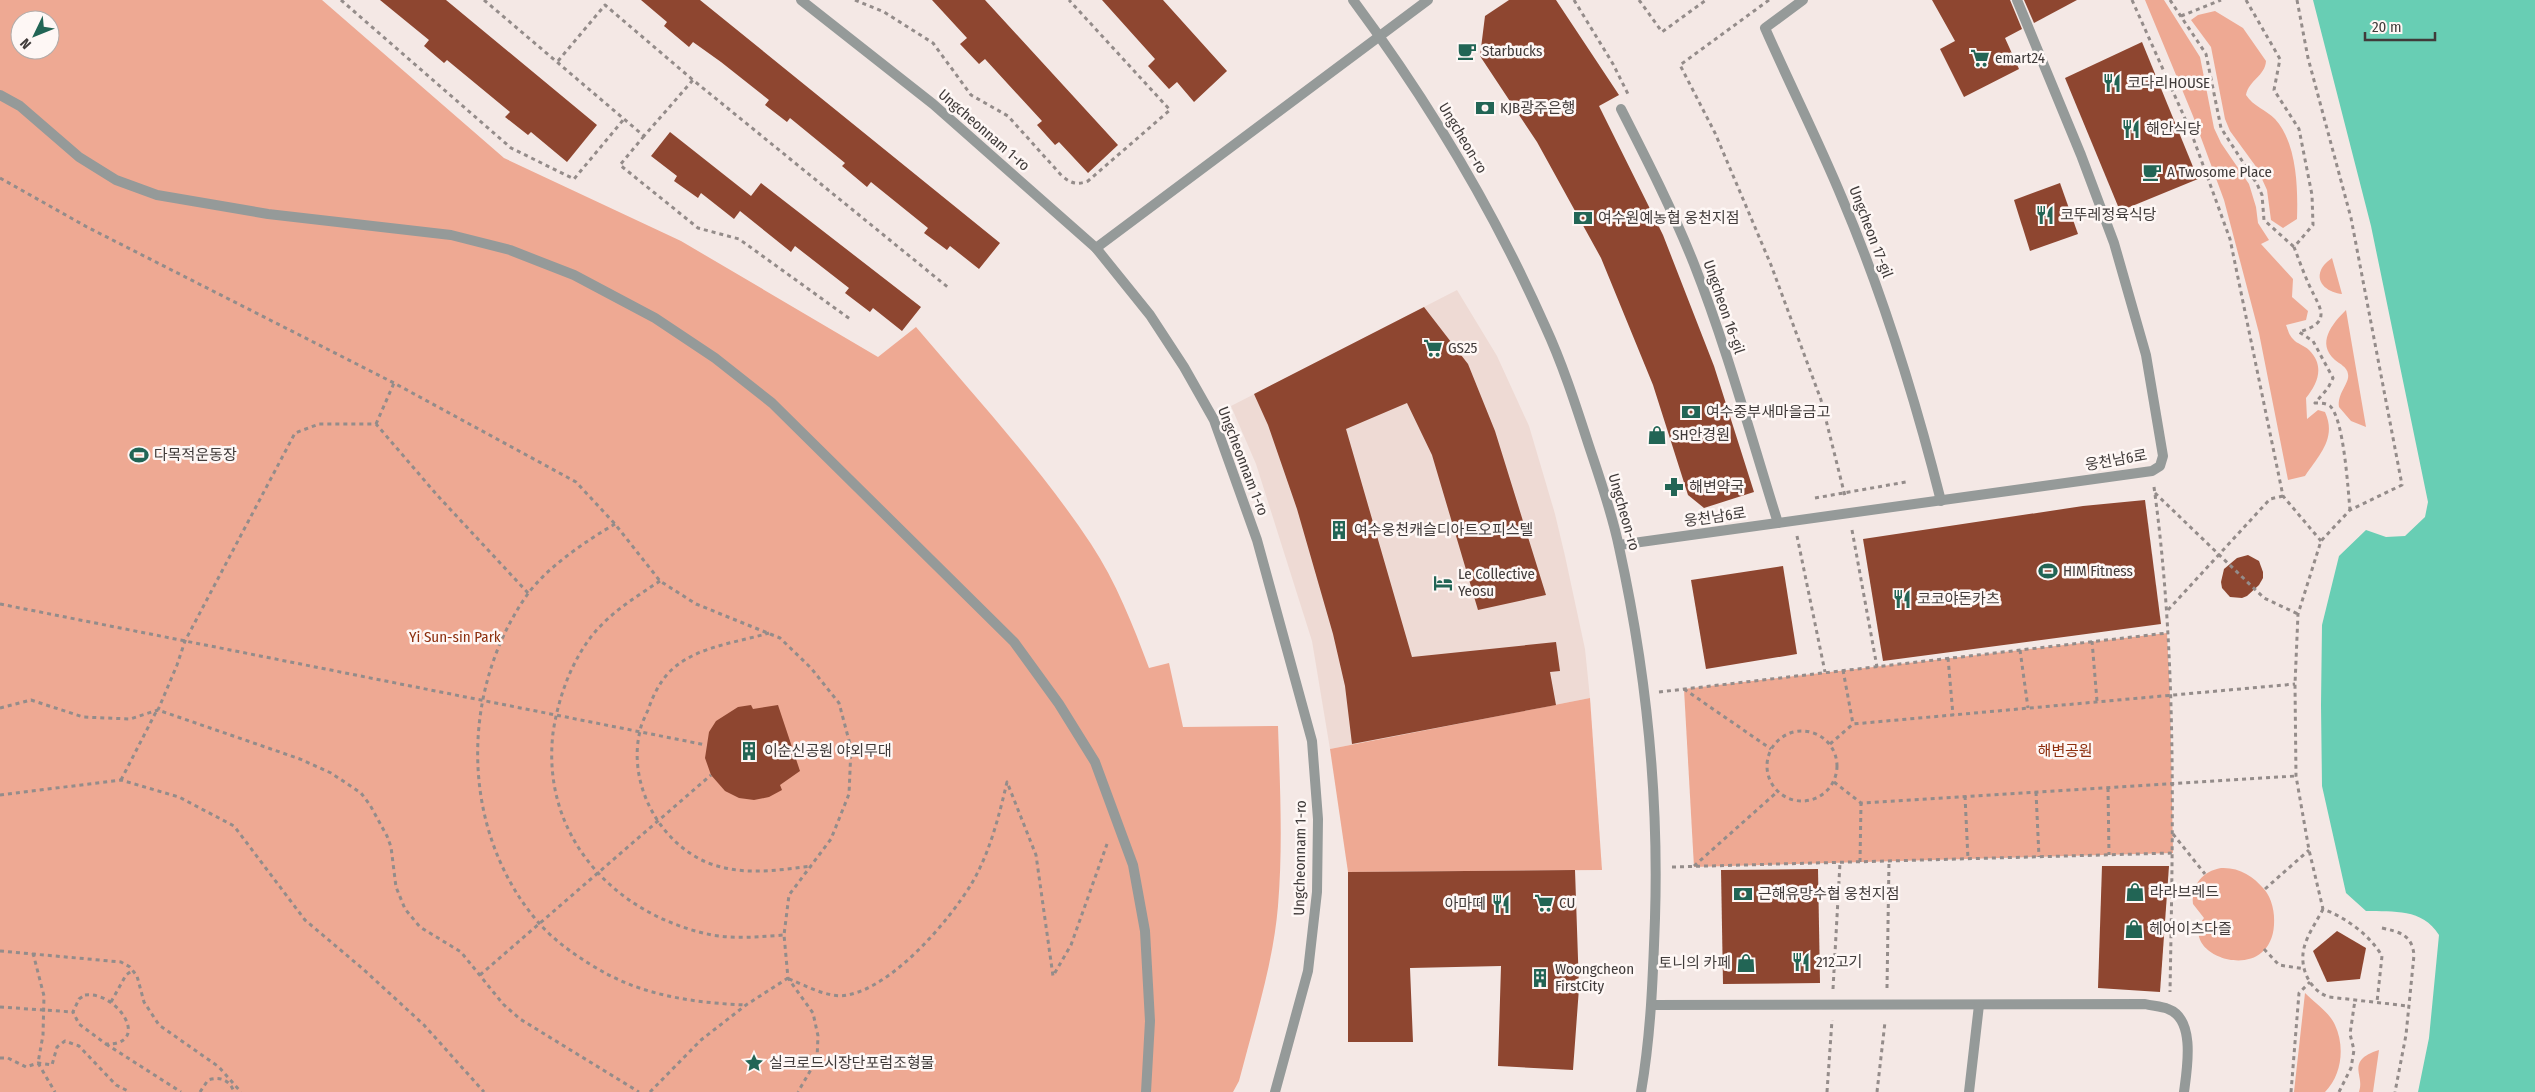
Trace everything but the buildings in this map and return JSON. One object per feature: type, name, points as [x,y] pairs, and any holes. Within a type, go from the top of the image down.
[{"type":"street","name":"Ungcheonnam 1-ro","points":[[801,0],[933,104],[1096,248],[1150,315],[1184,367],[1214,420],[1258,540],[1312,741],[1318,819],[1317,892],[1308,971],[1275,1092]]},
{"type":"street","name":"Ungcheon-ro","points":[[1353,0],[1408,76],[1476,190],[1546,327],[1575,402],[1619,545],[1646,694],[1655,796],[1656,868],[1652,1005],[1641,1092]]},
{"type":"street","points":[[1096,248],[1428,0]]},
{"type":"street","name":"Ungcheon 17-gil","points":[[1803,0],[1764,28],[1818,142],[1865,255],[1907,377],[1941,501]]},
{"type":"street","name":"웅천남6로","points":[[1619,545],[2152,471],[2160,466],[2163,456],[2146,355],[2114,243],[2085,164],[2017,0]]},
{"type":"street","points":[[0,95],[20,106],[87,162],[116,180],[157,195],[268,214],[450,235],[502,248],[574,275],[655,318],[715,358],[772,403],[1014,642],[1059,704],[1095,762],[1117,817],[1133,865],[1145,931],[1150,1021],[1146,1092]]},
{"type":"street","name":"Ungcheon 16-gil","points":[[1621,109],[1658,182],[1694,264],[1727,358],[1778,523]]},
{"type":"street","points":[[1652,1005],[2145,1004],[2170,1009],[2182,1021],[2188,1033],[2184,1092]]},
{"type":"street","points":[[1969,1092],[1979,1005]]},
{"type":"path","points":[[341,0],[511,148],[574,179],[624,119]]},
{"type":"path","points":[[484,0],[644,136]]},
{"type":"path","points":[[490,4],[494,0]]},
{"type":"path","points":[[855,0],[884,12],[934,43],[971,95],[1008,116],[1062,176],[1072,183],[1079,184],[1088,181],[1170,110],[1069,0]]},
{"type":"path","points":[[1640,0],[1662,32],[1706,0]]},
{"type":"path","points":[[1769,0],[1680,65],[1715,133],[1771,265],[1821,400],[1849,514],[1877,667]]},
{"type":"path","points":[[2132,0],[2191,132],[2230,239],[2283,496],[2321,541]]},
{"type":"path","points":[[2170,0],[2206,54],[2221,128],[2257,184],[2262,195],[2264,220],[2294,247],[2310,287],[2322,307],[2320,317],[2315,325],[2299,332],[2313,341],[2333,378],[2328,388],[2315,403],[2324,403],[2331,406],[2336,417],[2346,458],[2350,510]]},
{"type":"path","points":[[2181,16],[2221,0]]},
{"type":"path","points":[[2246,0],[2280,58],[2274,90],[2299,129],[2312,195],[2313,225],[2294,247]]},
{"type":"path","points":[[2297,0],[2308,58],[2351,218],[2402,486],[2350,510],[2321,541],[2298,614],[2295,684],[2296,776],[2309,850],[2323,909],[2304,949],[2305,969],[2310,982],[2323,995],[2408,1006]]},
{"type":"path","points":[[558,61],[605,5],[693,80],[950,289]]},
{"type":"path","points":[[693,80],[620,165],[698,228],[739,239],[850,319]]},
{"type":"path","points":[[0,178],[87,227],[394,383],[576,482],[615,524],[660,581],[696,604],[780,638],[812,668],[839,703],[851,748],[849,794],[831,839],[813,866],[789,895],[784,935],[788,978],[813,1013],[818,1036],[817,1059],[798,1092]]},
{"type":"path","points":[[376,424],[394,383]]},
{"type":"path","points":[[121,780],[158,710],[177,665],[184,641],[295,433],[319,424],[376,424],[437,495],[528,593]]},
{"type":"path","points":[[2152,471],[2168,610],[2167,633],[2172,784],[2170,1009]]},
{"type":"path","points":[[2155,493],[2264,598],[2298,614]]},
{"type":"path","points":[[2168,610],[2270,499],[2283,496]]},
{"type":"path","points":[[1793,521],[1826,672]]},
{"type":"path","points":[[615,524],[572,553],[528,593],[513,618],[501,644],[490,671],[478,742],[478,782],[486,825],[506,874],[520,898],[539,923],[584,960],[608,975],[662,995],[689,1000],[746,1005]]},
{"type":"path","points":[[660,581],[633,598],[594,632],[568,678],[556,715],[551,754],[555,789],[562,814],[577,847],[597,873],[640,908],[689,929],[714,935],[749,938],[784,935]]},
{"type":"path","points":[[0,604],[706,745]]},
{"type":"path","points":[[769,633],[708,650],[676,666],[658,686],[640,731],[640,777],[647,801],[658,820],[682,848],[711,864],[747,871],[766,872],[813,866]]},
{"type":"path","points":[[1646,694],[2167,633]]},
{"type":"path","points":[[2092,641],[2097,701]]},
{"type":"path","points":[[2020,650],[2028,708]]},
{"type":"path","points":[[1948,658],[1954,715]]},
{"type":"path","points":[[1843,670],[1853,724]]},
{"type":"path","points":[[1830,744],[1853,724],[2295,684]]},
{"type":"path","points":[[1684,689],[1771,749]]},
{"type":"path","points":[[0,708],[31,700],[83,717],[130,719],[158,710],[300,759],[331,773],[361,793],[387,836],[391,848],[396,887],[405,910],[425,930],[461,952],[503,1004],[520,1019],[639,1092]]},
{"type":"path","points":[[1798,731],[1815,734],[1830,744],[1836,755],[1838,767],[1830,789],[1820,797],[1809,801],[1797,802],[1777,792],[1767,772],[1767,760],[1771,749],[1778,740],[1787,734],[1798,731]]},
{"type":"path","points":[[480,974],[711,774]]},
{"type":"path","points":[[1834,782],[1861,803],[2296,776]]},
{"type":"path","points":[[0,795],[121,780],[179,797],[234,826],[305,920],[424,1025],[484,1092]]},
{"type":"path","points":[[788,978],[824,992],[846,996],[883,980],[925,945],[972,883],[992,840],[1007,782],[1036,855],[1053,976],[1071,945],[1117,817]]},
{"type":"path","points":[[2108,788],[2108,855]]},
{"type":"path","points":[[1694,867],[1777,792]]},
{"type":"path","points":[[2036,792],[2039,857]]},
{"type":"path","points":[[1965,796],[1968,859]]},
{"type":"path","points":[[1860,862],[1861,803]]},
{"type":"path","points":[[2172,834],[2206,874]]},
{"type":"path","points":[[2265,889],[2309,850]]},
{"type":"path","points":[[1656,868],[2172,853]]},
{"type":"path","points":[[1877,1092],[1886,1005],[1889,861]]},
{"type":"path","points":[[1827,1092],[1840,862]]},
{"type":"path","points":[[2323,909],[2339,916],[2353,926],[2373,944],[2382,956],[2378,1002]]},
{"type":"path","points":[[2382,928],[2400,932],[2412,942],[2414,955],[2395,1092]]},
{"type":"path","points":[[2264,949],[2279,965],[2305,969]]},
{"type":"path","points":[[0,952],[33,953],[121,962],[133,970],[144,1002],[159,1025],[218,1067],[241,1092]]},
{"type":"path","points":[[33,953],[44,996],[38,1063],[55,1092]]},
{"type":"path","points":[[111,1002],[126,976],[133,970]]},
{"type":"path","points":[[650,1092],[701,1040],[746,1005],[788,978]]},
{"type":"path","points":[[2291,1092],[2299,993],[2310,982]]},
{"type":"path","points":[[73,1012],[79,999],[91,994],[111,1002],[122,1012],[129,1026],[128,1032],[121,1041],[106,1044]]},
{"type":"path","points":[[2339,1092],[2351,1068],[2354,1050],[2350,1034],[2355,1000]]},
{"type":"path","points":[[0,1007],[73,1012]]},
{"type":"path","points":[[73,1012],[79,1024],[106,1044],[181,1092]]},
{"type":"path","points":[[0,1058],[8,1058],[26,1066],[38,1063],[52,1065],[57,1047],[65,1041],[80,1046],[116,1085],[130,1092]]},
{"type":"path","points":[[200,1092],[208,1080],[219,1078],[230,1083],[234,1092]]},
{"type":"shaded area","points":[[2313,0],[2535,0],[2535,1092],[2418,1092],[2429,1038],[2439,935],[2424,920],[2407,913],[2366,911],[2346,893],[2322,786],[2322,625],[2339,556],[2366,530],[2386,537],[2405,536],[2425,517],[2428,502],[2371,226]]},
{"type":"shaded area","points":[[1457,290],[1497,356],[1529,426],[1555,514],[1565,556],[1585,649],[1590,698],[1330,749],[1312,641],[1256,464],[1231,406]]},
{"type":"green space","name":"Yi Sun-sin Park","points":[[0,0],[322,0],[504,158],[681,241],[878,357],[916,327],[1029,460],[1091,544],[1116,589],[1149,668],[1169,663],[1183,727],[1278,726],[1281,838],[1280,884],[1276,928],[1257,1016],[1239,1081],[1233,1092],[0,1092]]},
{"type":"green space","points":[[2145,0],[2164,0],[2200,57],[2214,128],[2221,143],[2249,184],[2256,207],[2258,223],[2269,240],[2261,244],[2293,279],[2292,297],[2308,311],[2306,320],[2286,325],[2296,342],[2309,350],[2317,362],[2318,374],[2314,386],[2306,398],[2307,419],[2318,410],[2325,412],[2329,430],[2325,446],[2305,476],[2288,480],[2259,333],[2224,200],[2193,116]]},
{"type":"green space","points":[[2215,11],[2243,28],[2266,61],[2263,71],[2250,85],[2246,95],[2252,102],[2275,119],[2288,140],[2292,153],[2295,166],[2297,219],[2283,228],[2271,220],[2267,190],[2257,168],[2230,131],[2225,119],[2211,47],[2191,20],[2198,15]]},
{"type":"green space","points":[[2332,258],[2342,294],[2328,290],[2320,280],[2322,268]]},
{"type":"green space","points":[[2346,310],[2366,427],[2351,421],[2339,407],[2340,397],[2348,374],[2345,368],[2329,354],[2327,347],[2326,340],[2331,327]]},
{"type":"green space","name":"해변공원","points":[[2167,633],[2173,853],[1694,867],[1684,689]]},
{"type":"green space","points":[[1590,698],[1602,870],[1348,872],[1330,749]]},
{"type":"green space","points":[[2221,868],[2234,869],[2250,876],[2264,889],[2271,901],[2274,925],[2269,944],[2257,956],[2242,960],[2227,959],[2212,953],[2202,944],[2199,932],[2204,918],[2193,904],[2194,891],[2196,885],[2204,876]]},
{"type":"green space","points":[[2305,993],[2333,1021],[2340,1042],[2341,1051],[2338,1069],[2331,1085],[2325,1092],[2294,1092]]},
{"type":"green space","points":[[2379,1050],[2373,1092],[2359,1092],[2359,1064],[2368,1054]]},
{"type":"place","name":"Starbucks","points":[[1467,51]]},
{"type":"place","name":"emart24","points":[[1980,58]]},
{"type":"place","name":"코다리HOUSE","points":[[2112,83]]},
{"type":"place","name":"KJB광주은행","points":[[1485,108]]},
{"type":"place","name":"해안식당","points":[[2131,129]]},
{"type":"place","name":"A Twosome Place","points":[[2152,172]]},
{"type":"place","name":"코뚜레정육식당","points":[[2045,215]]},
{"type":"place","name":"여수원예농협 웅천지점","points":[[1583,218]]},
{"type":"place","name":"GS25","points":[[1433,348]]},
{"type":"place","name":"여수중부새마을금고","points":[[1691,412]]},
{"type":"place","name":"SH안경원","points":[[1657,435]]},
{"type":"place","name":"다목적운동장","points":[[139,455]]},
{"type":"place","name":"해변약국","points":[[1674,487]]},
{"type":"place","name":"여수웅천캐슬디아트오피스텔","points":[[1339,530]]},
{"type":"place","name":"HIM Fitness","points":[[2048,571]]},
{"type":"place","name":"Le Collective Yeosu","points":[[1443,583]]},
{"type":"place","name":"코코야돈카츠","points":[[1902,599]]},
{"type":"place","name":"이순신공원 야외무대","points":[[749,751]]},
{"type":"place","name":"라라브레드","points":[[2135,892]]},
{"type":"place","name":"근해유망수협 웅천지점","points":[[1743,894]]},
{"type":"place","name":"CU","points":[[1544,903]]},
{"type":"place","name":"아마떼","points":[[1501,904]]},
{"type":"place","name":"헤어이츠다즐","points":[[2134,929]]},
{"type":"place","name":"212고기","points":[[1801,962]]},
{"type":"place","name":"토니의 카페","points":[[1746,963]]},
{"type":"place","name":"Woongcheon FirstCity","points":[[1540,978]]},
{"type":"place","name":"실크로드시장단포럼조형물","points":[[754,1063]]}]
